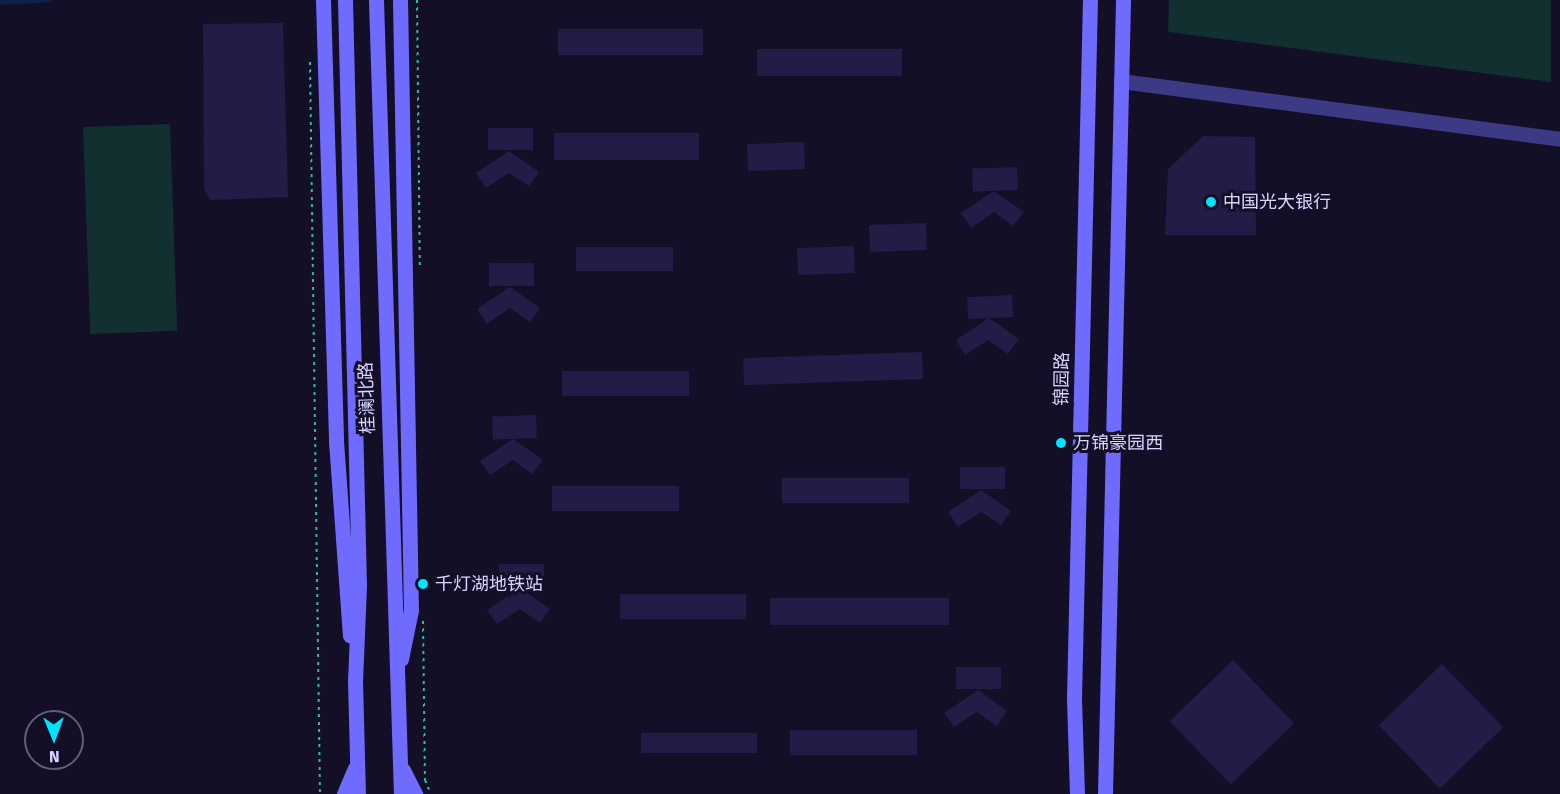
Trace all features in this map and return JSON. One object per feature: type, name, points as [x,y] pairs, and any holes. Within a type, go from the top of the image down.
[{"type":"main road","points":[[323,0],[336,441],[355,680]]},
{"type":"main road","name":"桂澜北路","points":[[345,0],[359,586],[355,680],[358,794]]},
{"type":"main road","name":"桂澜北路","points":[[376,0],[401,794]]},
{"type":"main road","points":[[396,682],[411,610],[400,0]]},
{"type":"main road","name":"锦园路","points":[[1076,793],[1074,698],[1090,0]]},
{"type":"main road","points":[[1105,793],[1123,0]]},
{"type":"main road","points":[[344,794],[357,762]]},
{"type":"main road","points":[[400,764],[415,794]]},
{"type":"street","points":[[1121,81],[1560,140]]},
{"type":"path","points":[[310,59],[320,794]]},
{"type":"green space","points":[[1169,0],[1551,0],[1551,82],[1168,32]]},
{"type":"green space","points":[[170,124],[177,331],[90,334],[83,127]]},
{"type":"water","points":[[0,0],[51,0],[51,2],[0,5]]},
{"type":"building","points":[[283,23],[288,197],[210,200],[204,189],[203,24]]},
{"type":"building","points":[[558,29],[703,29],[703,55],[558,55]]},
{"type":"building","points":[[757,49],[902,49],[902,76],[757,76]]},
{"type":"building","points":[[488,128],[533,128],[533,150],[488,150]]},
{"type":"building","points":[[554,133],[699,133],[699,160],[554,160]]},
{"type":"building","name":"中国光大银行","points":[[1203,136],[1255,137],[1256,235],[1165,235],[1168,169]]},
{"type":"building","points":[[804,142],[805,169],[748,171],[747,144]]},
{"type":"building","points":[[509,151],[539,172],[529,186],[509,173],[486,188],[476,173]]},
{"type":"building","points":[[1017,167],[1018,190],[973,192],[972,169]]},
{"type":"building","points":[[994,191],[1024,212],[1013,226],[994,212],[971,228],[961,213]]},
{"type":"building","points":[[926,223],[927,250],[870,252],[869,225]]},
{"type":"building","points":[[854,246],[855,273],[798,275],[797,248]]},
{"type":"building","points":[[576,247],[673,247],[673,271],[576,271]]},
{"type":"building","points":[[489,263],[534,263],[534,286],[489,286]]},
{"type":"building","points":[[510,287],[540,308],[530,322],[510,308],[487,324],[477,309]]},
{"type":"building","points":[[1012,295],[1013,317],[968,319],[967,297]]},
{"type":"building","points":[[989,318],[1019,339],[1008,354],[988,340],[965,355],[956,340]]},
{"type":"building","points":[[922,352],[923,379],[744,385],[743,358]]},
{"type":"building","points":[[562,371],[689,371],[689,396],[562,396]]},
{"type":"building","points":[[536,415],[537,438],[493,440],[492,417]]},
{"type":"building","points":[[513,439],[543,460],[532,474],[513,460],[490,475],[480,461]]},
{"type":"building","points":[[960,467],[1005,467],[1005,489],[960,489]]},
{"type":"building","points":[[782,478],[909,478],[909,503],[782,503]]},
{"type":"building","points":[[552,486],[679,486],[679,511],[552,511]]},
{"type":"building","points":[[981,490],[1011,511],[1001,525],[981,512],[958,527],[948,512]]},
{"type":"building","points":[[499,564],[544,564],[544,587],[499,587]]},
{"type":"building","points":[[520,588],[550,609],[540,623],[520,609],[497,624],[487,610]]},
{"type":"building","points":[[620,594],[746,594],[746,619],[620,619]]},
{"type":"building","points":[[770,598],[949,598],[949,625],[770,625]]},
{"type":"building","points":[[1233,660],[1294,723],[1231,784],[1170,721]]},
{"type":"building","points":[[1442,664],[1503,727],[1440,788],[1379,725]]},
{"type":"building","points":[[956,667],[1001,667],[1001,689],[956,689]]},
{"type":"building","points":[[978,690],[1007,711],[997,726],[977,712],[954,727],[944,713]]},
{"type":"building","points":[[790,730],[917,730],[917,755],[790,755]]},
{"type":"building","points":[[641,733],[757,733],[757,753],[641,753]]},
{"type":"place","name":"中国光大银行","points":[[1211,202]]},
{"type":"place","name":"万锦豪园西","points":[[1061,443]]},
{"type":"place","name":"千灯湖地铁站","points":[[423,584]]}]
